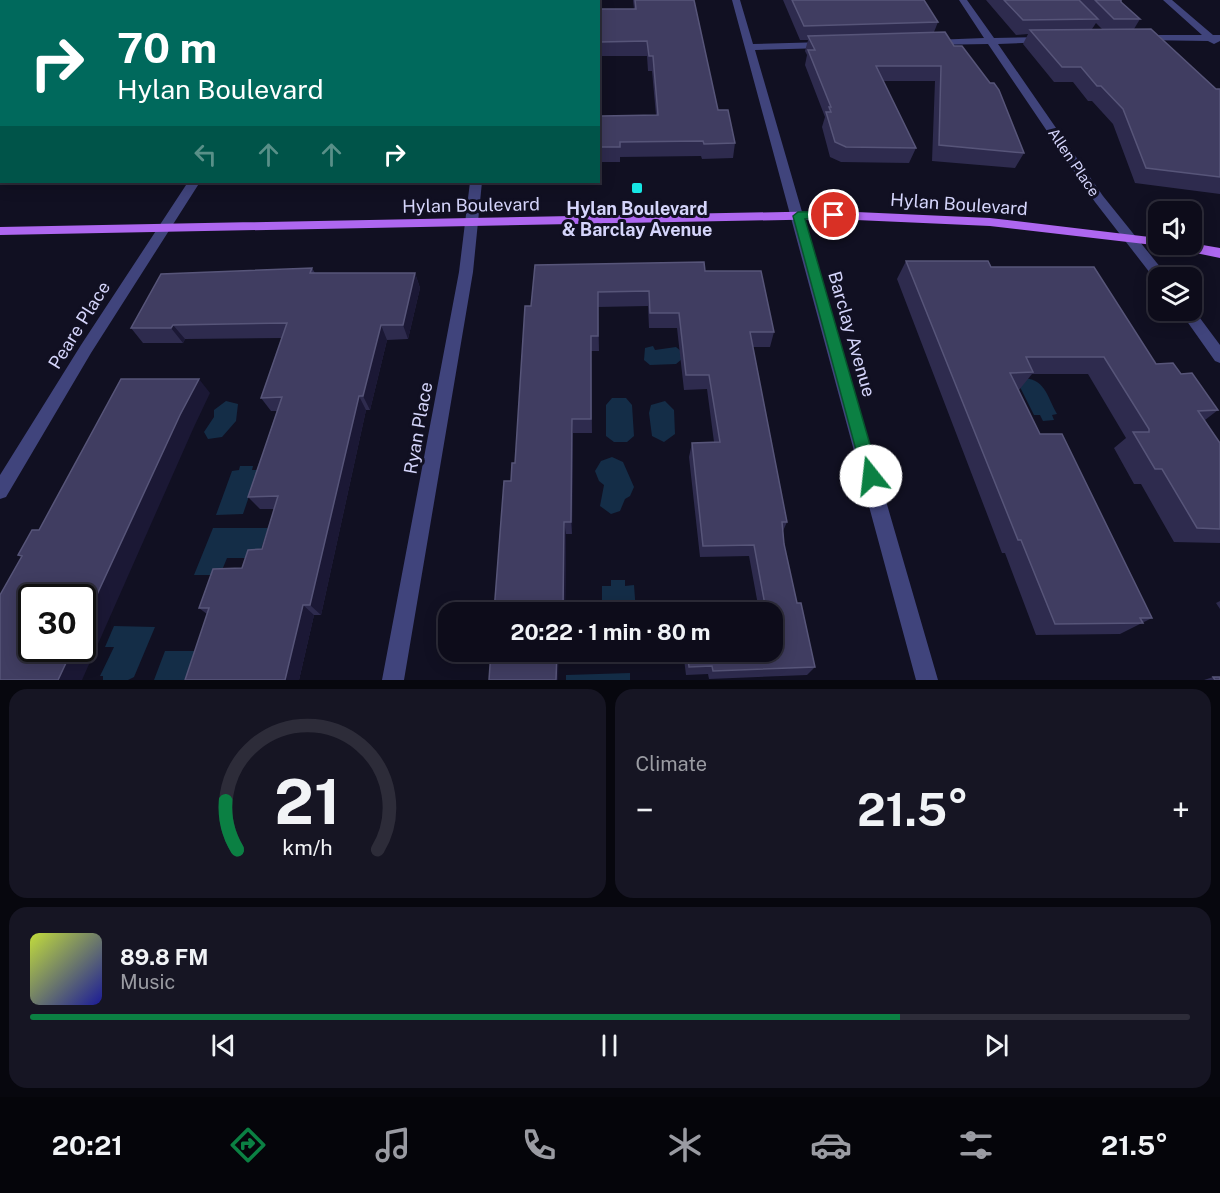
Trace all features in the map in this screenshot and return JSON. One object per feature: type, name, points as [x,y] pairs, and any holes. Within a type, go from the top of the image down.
[{"type":"main road","name":"Hylan Boulevard","points":[[0,231],[798,216],[959,220],[1148,242]]},
{"type":"main road","points":[[1202,251],[1220,254]]},
{"type":"street","name":"Barclay Avenue","points":[[736,0],[927,680]]},
{"type":"street","name":"Allen Place","points":[[963,0],[1099,199],[1153,267]]},
{"type":"street","points":[[1167,0],[1215,38],[1220,46]]},
{"type":"street","points":[[1136,39],[1215,38]]},
{"type":"street","points":[[927,44],[1059,39]]},
{"type":"street","points":[[750,47],[836,45]]},
{"type":"street","name":"Peare Place","points":[[0,491],[86,349],[193,183]]},
{"type":"street","name":"Ryan Place","points":[[393,680],[466,272],[476,183]]},
{"type":"street","points":[[1194,321],[1220,357]]},
{"type":"water","points":[[653,346],[655,350],[676,347],[682,352],[682,359],[676,364],[650,365],[644,360],[645,348]]},
{"type":"water","points":[[1020,378],[1035,381],[1044,388],[1057,414],[1052,415],[1054,420],[1043,421],[1040,415],[1034,415],[1018,383]]},
{"type":"water","points":[[612,398],[626,398],[632,405],[634,436],[627,442],[614,442],[606,436],[606,405]]},
{"type":"water","points":[[226,401],[238,404],[236,421],[222,437],[208,439],[204,432],[214,417],[214,410]]},
{"type":"water","points":[[665,401],[674,410],[675,434],[664,442],[652,436],[649,413],[651,405]]},
{"type":"water","points":[[612,457],[623,462],[634,487],[620,511],[611,514],[600,506],[604,485],[599,481],[595,471],[601,461]]},
{"type":"water","points":[[240,466],[253,466],[252,470],[258,470],[243,514],[216,515],[232,471],[239,470]]},
{"type":"water","points":[[213,528],[268,528],[258,558],[227,558],[220,575],[194,575]]},
{"type":"water","points":[[611,580],[625,580],[625,586],[634,585],[635,602],[602,602],[602,586],[611,586]]},
{"type":"water","points":[[114,626],[155,627],[134,677],[128,680],[103,680],[103,676],[100,676],[114,647],[105,647]]},
{"type":"water","points":[[165,651],[199,651],[189,680],[154,680]]},
{"type":"water","points":[[630,673],[630,680],[566,680],[566,675]]},
{"type":"building","points":[[635,0],[694,0],[718,110],[728,110],[735,143],[620,142],[620,147],[600,147],[600,42],[600,9],[636,9]],"holes":[[[647,41],[649,56],[653,56],[658,115],[601,116],[600,42]]]},
{"type":"building","points":[[792,0],[924,0],[938,22],[804,26]]},
{"type":"building","points":[[1004,0],[1079,0],[1098,19],[1023,20]]},
{"type":"building","points":[[1095,0],[1121,0],[1140,19],[1114,19]]},
{"type":"building","points":[[1151,29],[1216,89],[1220,89],[1220,177],[1146,168],[1123,109],[1101,86],[1097,86],[1081,67],[1062,67],[1030,30]]},
{"type":"building","points":[[945,32],[954,46],[962,46],[990,83],[994,83],[999,90],[1024,153],[939,145],[941,66],[876,66],[916,148],[846,147],[835,142],[826,112],[831,112],[829,107],[831,107],[808,50],[815,50],[808,36]]},
{"type":"building","points":[[906,261],[988,261],[991,267],[1094,267],[1156,364],[1173,363],[1181,374],[1192,373],[1218,410],[1198,411],[1220,443],[1220,529],[1197,528],[1162,469],[1155,469],[1133,432],[1149,432],[1149,429],[1104,357],[1026,357],[1033,372],[1010,373],[1040,434],[1062,434],[1152,618],[1140,618],[1143,623],[1055,624],[1021,540],[1018,540]]},
{"type":"building","points":[[704,262],[705,271],[761,271],[774,332],[750,332],[787,522],[782,522],[784,544],[797,603],[801,603],[815,667],[713,671],[712,666],[689,667],[688,662],[783,662],[783,602],[764,602],[754,545],[703,546],[692,443],[720,442],[709,375],[686,375],[679,313],[650,313],[649,291],[598,292],[598,336],[591,336],[591,419],[572,419],[571,522],[564,522],[563,602],[495,602],[504,481],[511,481],[512,463],[515,463],[525,306],[531,306],[535,265]]},
{"type":"building","points":[[312,268],[310,273],[415,273],[403,325],[381,325],[363,396],[359,396],[310,605],[303,605],[285,680],[185,680],[209,608],[199,608],[213,569],[242,568],[248,550],[262,549],[278,496],[248,497],[282,397],[261,398],[287,323],[131,328],[161,274]]},
{"type":"building","points":[[121,379],[199,379],[96,597],[96,584],[18,584],[18,662],[66,662],[58,680],[0,680],[0,595],[22,556],[18,555],[32,530],[39,530]]},
{"type":"building","points":[[490,662],[557,662],[556,680],[489,680]]},
{"type":"place","name":"Hylan Boulevard & Barclay Avenue","points":[[637,188]]},
{"type":"route","points":[[834,215],[798,216],[871,476]]}]
